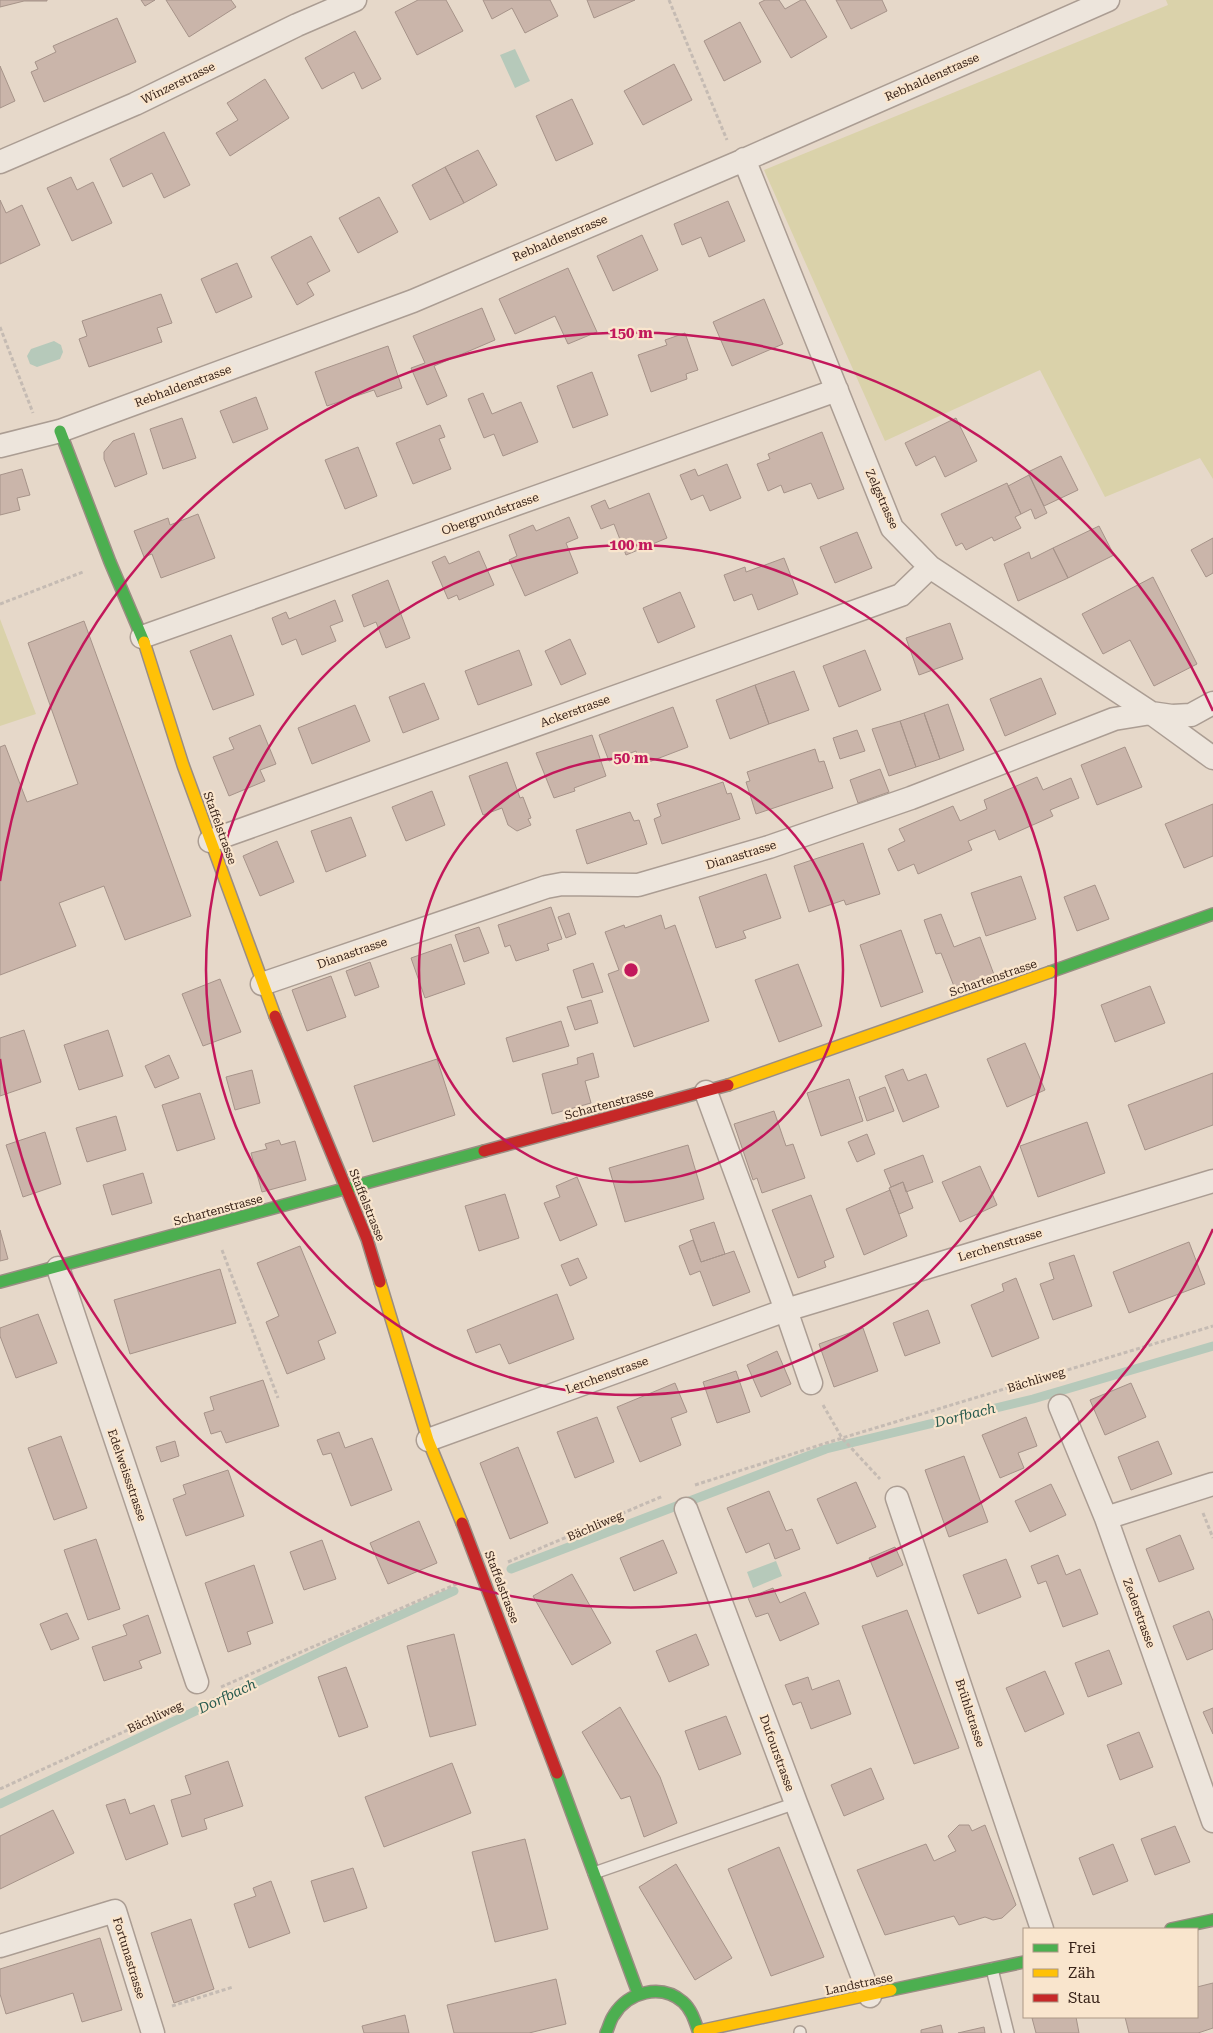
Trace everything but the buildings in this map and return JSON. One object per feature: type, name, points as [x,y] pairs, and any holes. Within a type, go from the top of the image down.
[{"type":"street","name":"Winzerstrasse","points":[[0,162],[136,104],[297,25],[355,0]]},
{"type":"street","name":"Rebhaldenstrasse","points":[[0,446],[51,433],[413,301],[741,161],[1108,0]]},
{"type":"street","name":"Zelgstrasse","points":[[741,161],[838,390],[892,528],[930,567],[1150,713],[1213,758]]},
{"type":"street","name":"Obergrundstrasse","points":[[142,637],[838,390]]},
{"type":"street","name":"Staffelstrasse","points":[[51,433],[142,637],[183,765],[262,984],[367,1239],[428,1440],[482,1573],[638,1993]]},
{"type":"street","name":"Ackerstrasse","points":[[210,841],[901,595],[930,567]]},
{"type":"street","name":"Dianastrasse","points":[[262,984],[546,886],[562,884],[638,886],[769,848],[911,798],[1114,719],[1150,713],[1172,716],[1191,715],[1213,703]]},
{"type":"street","name":"Schartenstrasse","points":[[0,1282],[58,1268],[706,1092],[1010,987],[1213,914]]},
{"type":"street","points":[[706,1092],[786,1310],[810,1383]]},
{"type":"street","name":"Lerchenstrasse","points":[[428,1440],[786,1310],[1213,1181]]},
{"type":"street","name":"Edelweissstrasse","points":[[58,1268],[195,1691]]},
{"type":"street","name":"Zederstrasse","points":[[1060,1406],[1106,1518],[1213,1822]]},
{"type":"street","points":[[1106,1518],[1213,1484]]},
{"type":"street","name":"Dufourstrasse","points":[[687,1498],[796,1803],[870,1996]]},
{"type":"street","name":"Brühlstrasse","points":[[898,1498],[1042,1928]]},
{"type":"street","name":"Fortunastrasse","points":[[0,1946],[114,1911],[149,2023]]},
{"type":"street","points":[[1175,1928],[1213,1920]]},
{"type":"street","name":"Landstrasse","points":[[699,2032],[1023,1962]]},
{"type":"street","points":[[606,2033],[611,2016],[622,2002],[638,1993],[654,1991],[670,1994],[684,2003],[694,2016],[699,2032]]},
{"type":"lane","points":[[593,1873],[796,1803]]},
{"type":"lane","points":[[992,1969],[1008,2033]]},
{"type":"path","points":[[669,0],[741,161]]},
{"type":"path","points":[[0,327],[51,433]]},
{"type":"path","points":[[0,604],[110,562]]},
{"type":"path","points":[[220,1245],[278,1398]]},
{"type":"path","name":"Bächliweg","points":[[687,1498],[842,1438],[1213,1326]]},
{"type":"path","points":[[810,1383],[842,1438],[898,1498]]},
{"type":"path","name":"Bächliweg","points":[[220,1688],[482,1573],[670,1494]]},
{"type":"path","name":"Bächliweg","points":[[0,1789],[195,1691]]},
{"type":"path","points":[[149,2023],[233,1988]]},
{"type":"shaded area","points":[[1166,0],[1213,0],[1213,479],[1200,458],[1105,497],[1040,370],[885,441],[764,170],[1168,5]]},
{"type":"shaded area","points":[[515,49],[530,81],[515,88],[500,55]]},
{"type":"shaded area","points":[[54,341],[61,345],[63,352],[60,359],[37,367],[30,364],[27,356],[31,349]]},
{"type":"shaded area","points":[[0,619],[36,714],[0,726]]},
{"type":"shaded area","points":[[776,1561],[782,1576],[753,1588],[747,1572]]},
{"type":"waterway","name":"Dorfbach","points":[[511,1569],[826,1449],[1033,1399],[1213,1346]]},
{"type":"waterway","name":"Dorfbach","points":[[0,1804],[343,1641],[454,1591]]},
{"type":"traffic: fast","points":[[60,431],[110,562],[144,642]]},
{"type":"traffic: fast","points":[[1050,972],[1213,914]]},
{"type":"traffic: fast","points":[[0,1282],[484,1151]]},
{"type":"traffic: fast","points":[[557,1773],[638,1993]]},
{"type":"traffic: fast","points":[[1176,1928],[1213,1920]]},
{"type":"traffic: fast","points":[[891,1990],[1023,1962]]},
{"type":"traffic: fast","points":[[606,2033],[620,2007],[636,1996],[655,1992],[674,1996],[683,2002],[691,2012],[699,2033]]},
{"type":"traffic: slow","points":[[144,642],[183,765],[275,1016]]},
{"type":"traffic: slow","points":[[728,1085],[1050,972]]},
{"type":"traffic: slow","points":[[380,1282],[428,1440],[462,1523]]},
{"type":"traffic: slow","points":[[699,2031],[891,1990]]},
{"type":"traffic: jam","points":[[275,1016],[367,1239],[380,1282]]},
{"type":"traffic: jam","points":[[484,1151],[728,1085]]},
{"type":"traffic: jam","points":[[462,1523],[557,1773]]}]
